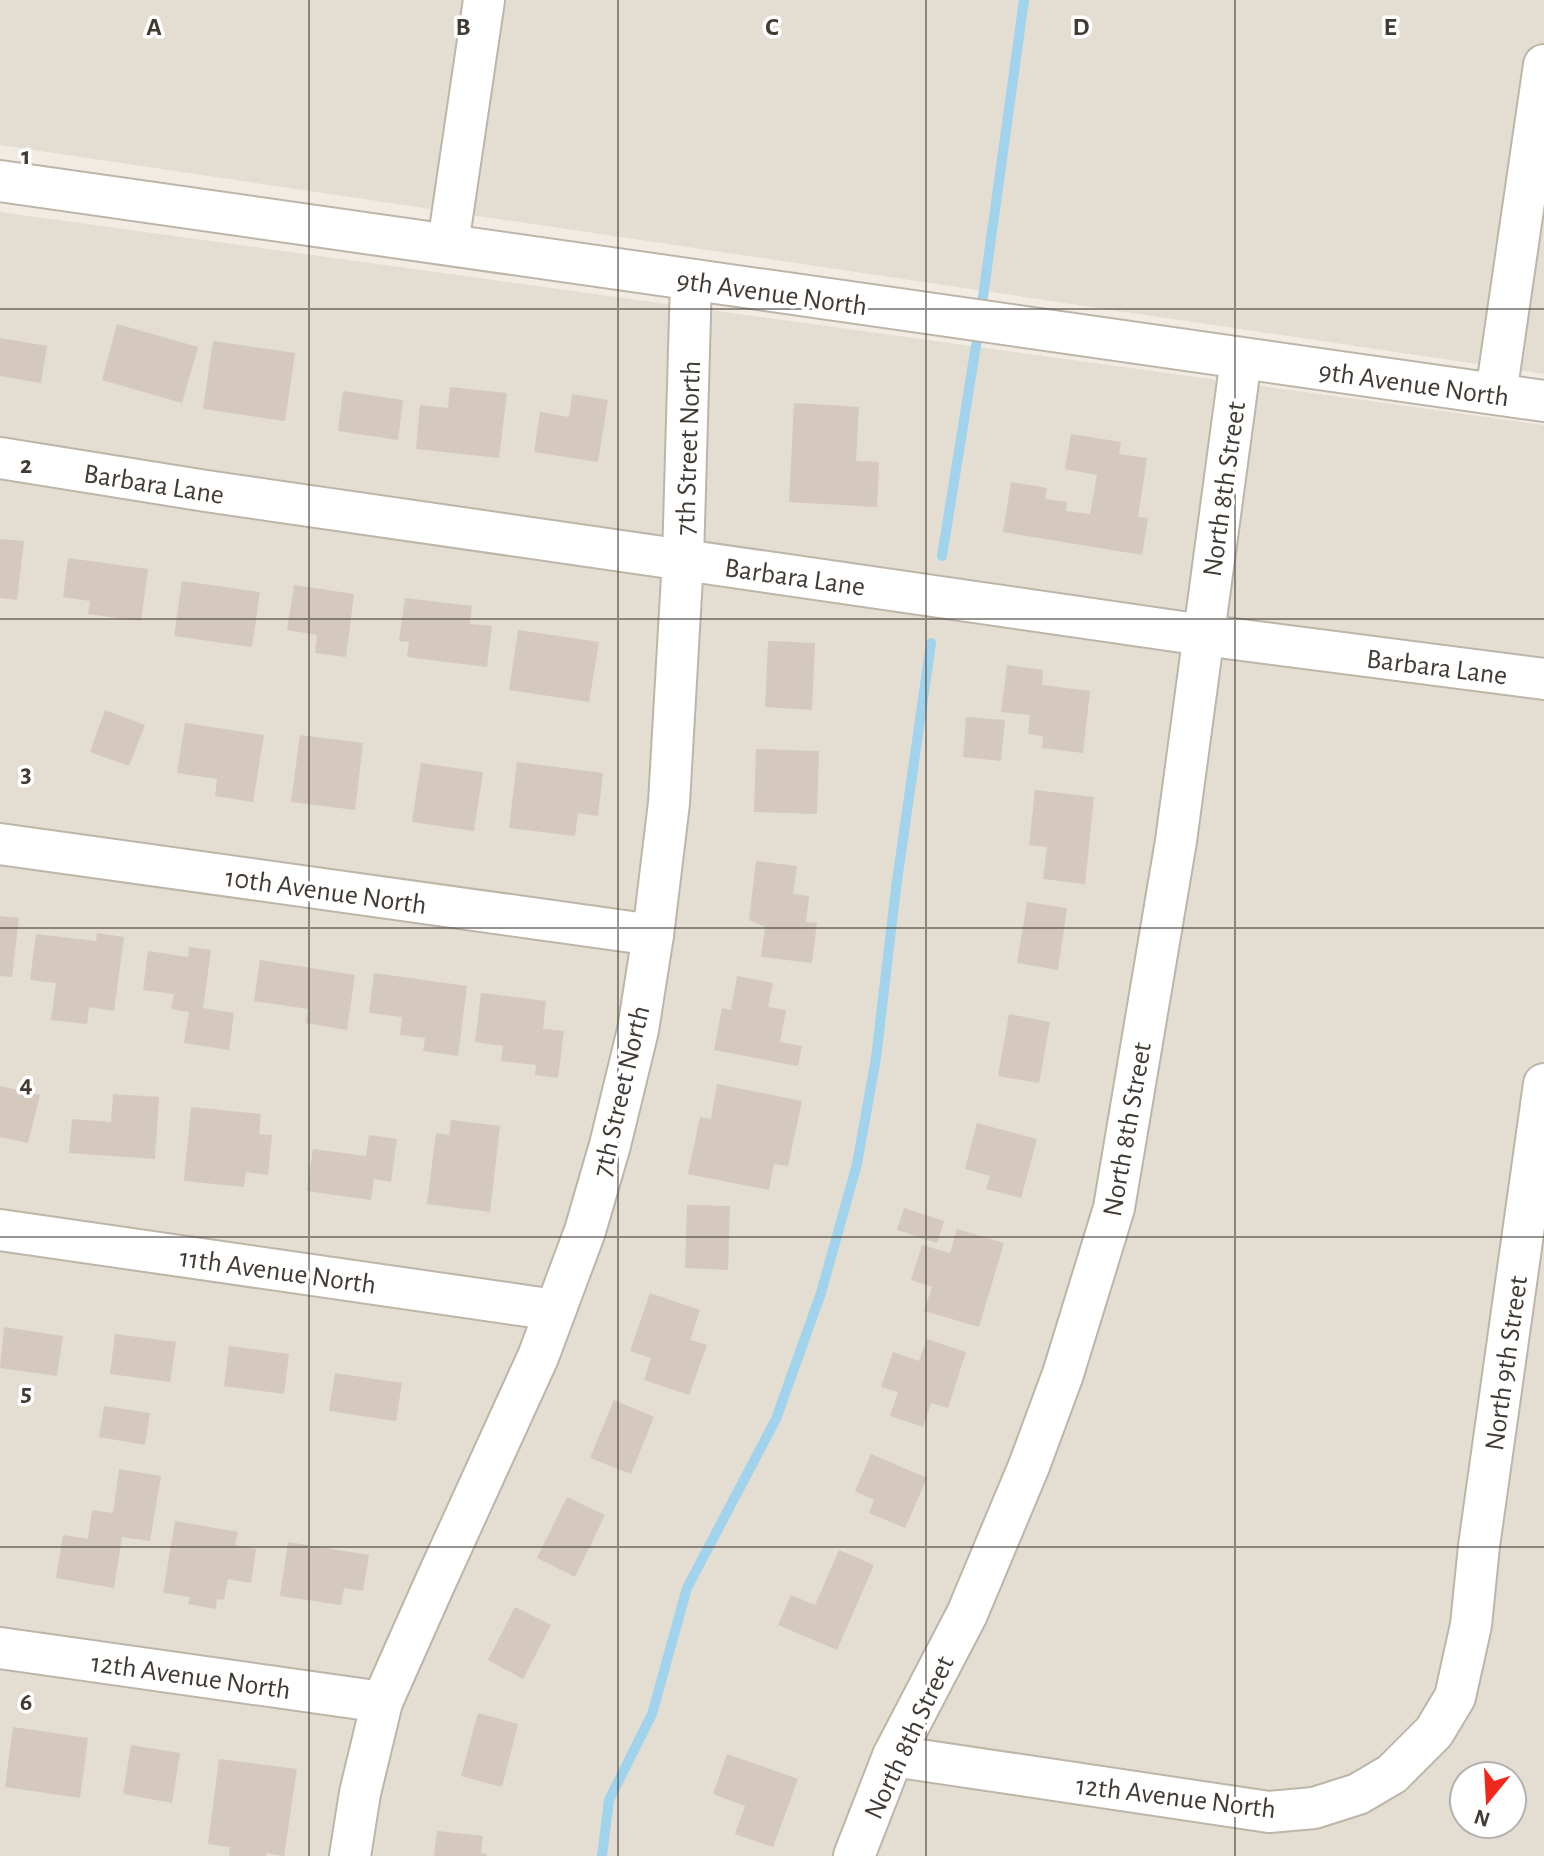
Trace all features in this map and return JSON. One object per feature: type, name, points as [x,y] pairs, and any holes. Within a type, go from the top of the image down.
[{"type":"street","points":[[448,244],[484,0]]},
{"type":"street","points":[[1496,394],[1544,65]]},
{"type":"street","name":"9th Avenue North","points":[[0,181],[1544,401]]},
{"type":"street","name":"7th Street North","points":[[350,1856],[360,1793],[382,1702],[538,1357],[585,1231],[638,1030],[669,803],[683,559],[691,281]]},
{"type":"street","name":"North 8th Street","points":[[854,1856],[893,1756],[967,1614],[1029,1466],[1063,1374],[1114,1208],[1176,841],[1241,359]]},
{"type":"street","name":"Barbara Lane","points":[[0,458],[206,491],[1203,635],[1544,679]]},
{"type":"street","name":"10th Avenue North","points":[[0,844],[653,935]]},
{"type":"street","name":"North 9th Street","points":[[1479,1546],[1544,1084]]},
{"type":"street","name":"11th Avenue North","points":[[0,1230],[555,1310]]},
{"type":"street","name":"12th Avenue North","points":[[893,1756],[1269,1812],[1314,1808],[1358,1794],[1392,1774],[1434,1732],[1455,1697],[1471,1625],[1479,1546]]},
{"type":"street","name":"12th Avenue North","points":[[0,1648],[382,1702]]},
{"type":"shaded area","points":[[0,0],[1544,0],[1544,374],[0,145]]},
{"type":"shaded area","points":[[0,212],[1544,425],[1544,1856],[0,1856]]},
{"type":"building","points":[[117,324],[198,347],[182,403],[102,380]]},
{"type":"building","points":[[0,338],[47,346],[41,383],[0,376]]},
{"type":"building","points":[[213,341],[295,353],[285,421],[203,409]]},
{"type":"building","points":[[450,387],[507,393],[499,458],[416,449],[420,405],[448,408]]},
{"type":"building","points":[[343,391],[403,400],[398,440],[338,431]]},
{"type":"building","points":[[572,394],[608,400],[598,462],[534,452],[540,412],[569,417]]},
{"type":"building","points":[[794,403],[859,407],[856,461],[879,462],[877,507],[789,502]]},
{"type":"building","points":[[1071,434],[1121,442],[1119,454],[1147,458],[1138,517],[1148,518],[1142,555],[1003,532],[1011,482],[1047,488],[1045,499],[1067,502],[1066,511],[1090,514],[1097,475],[1065,469]]},
{"type":"building","points":[[0,539],[24,541],[17,600],[0,598]]},
{"type":"building","points":[[68,558],[148,569],[141,621],[88,614],[90,601],[63,597]]},
{"type":"building","points":[[182,581],[260,592],[252,647],[174,636]]},
{"type":"building","points":[[294,585],[354,594],[346,657],[315,653],[317,635],[287,630]]},
{"type":"building","points":[[405,598],[472,606],[470,624],[492,626],[487,667],[407,657],[409,642],[399,641]]},
{"type":"building","points":[[518,630],[599,642],[589,702],[509,690]]},
{"type":"building","points":[[768,641],[815,643],[812,710],[765,707]]},
{"type":"building","points":[[1007,665],[1043,670],[1042,685],[1090,691],[1083,753],[1042,748],[1043,736],[1028,734],[1030,715],[1001,712]]},
{"type":"building","points":[[105,710],[145,725],[129,766],[90,752]]},
{"type":"building","points":[[966,717],[1005,720],[1001,761],[963,757]]},
{"type":"building","points":[[185,723],[264,735],[253,802],[215,796],[217,779],[177,773]]},
{"type":"building","points":[[300,735],[363,743],[355,810],[291,802]]},
{"type":"building","points":[[756,749],[819,751],[817,814],[754,812]]},
{"type":"building","points":[[517,762],[603,773],[598,816],[578,813],[575,836],[509,828]]},
{"type":"building","points":[[421,763],[483,772],[474,831],[412,822]]},
{"type":"building","points":[[1035,790],[1094,797],[1085,884],[1043,879],[1047,847],[1029,845]]},
{"type":"building","points":[[756,861],[797,866],[793,894],[809,896],[806,922],[817,923],[812,963],[761,957],[765,927],[749,920]]},
{"type":"building","points":[[1027,902],[1067,908],[1058,970],[1017,963]]},
{"type":"building","points":[[0,916],[19,918],[12,977],[0,976]]},
{"type":"building","points":[[97,933],[124,937],[114,1011],[89,1007],[87,1024],[51,1020],[56,983],[30,980],[36,934],[96,941]]},
{"type":"building","points":[[189,947],[211,950],[203,1008],[234,1013],[229,1050],[184,1043],[189,1012],[171,1009],[174,994],[143,990],[148,951],[188,957]]},
{"type":"building","points":[[260,960],[355,975],[347,1030],[306,1023],[308,1009],[254,1001]]},
{"type":"building","points":[[374,973],[467,986],[458,1056],[423,1051],[425,1038],[400,1035],[402,1017],[369,1013]]},
{"type":"building","points":[[737,976],[773,983],[768,1007],[786,1010],[780,1042],[802,1046],[798,1066],[714,1050],[722,1008],[731,1010]]},
{"type":"building","points":[[481,993],[546,1001],[543,1029],[564,1031],[558,1078],[535,1075],[536,1065],[501,1061],[503,1046],[475,1042]]},
{"type":"building","points":[[1009,1014],[1050,1022],[1039,1083],[998,1076]]},
{"type":"building","points":[[717,1084],[802,1101],[788,1166],[774,1164],[769,1190],[688,1174],[700,1117],[711,1119]]},
{"type":"building","points":[[0,1086],[40,1095],[28,1143],[0,1137]]},
{"type":"building","points":[[113,1094],[159,1097],[155,1159],[69,1153],[72,1119],[111,1122]]},
{"type":"building","points":[[191,1107],[261,1114],[259,1134],[272,1135],[268,1175],[246,1172],[244,1187],[184,1181]]},
{"type":"building","points":[[451,1120],[500,1126],[490,1212],[427,1204],[436,1133],[449,1135]]},
{"type":"building","points":[[977,1123],[1037,1139],[1021,1198],[986,1189],[990,1176],[965,1169]]},
{"type":"building","points":[[369,1135],[397,1139],[391,1182],[374,1179],[371,1200],[307,1191],[313,1149],[366,1156]]},
{"type":"building","points":[[687,1205],[730,1206],[728,1270],[685,1268]]},
{"type":"building","points":[[904,1208],[944,1221],[937,1243],[897,1230]]},
{"type":"building","points":[[957,1229],[1004,1243],[979,1327],[924,1311],[932,1287],[911,1280],[922,1245],[950,1253]]},
{"type":"building","points":[[650,1293],[700,1310],[690,1340],[707,1345],[689,1395],[644,1380],[651,1358],[630,1351]]},
{"type":"building","points":[[4,1327],[63,1336],[57,1376],[0,1368]]},
{"type":"building","points":[[115,1334],[176,1342],[170,1382],[110,1374]]},
{"type":"building","points":[[927,1339],[966,1352],[948,1408],[931,1403],[923,1427],[890,1416],[898,1392],[881,1387],[893,1352],[919,1361]]},
{"type":"building","points":[[229,1346],[289,1354],[284,1394],[224,1386]]},
{"type":"building","points":[[335,1373],[402,1383],[396,1421],[329,1411]]},
{"type":"building","points":[[614,1400],[654,1417],[631,1474],[590,1458]]},
{"type":"building","points":[[104,1406],[150,1413],[145,1445],[99,1437]]},
{"type":"building","points":[[871,1454],[927,1478],[905,1528],[869,1513],[874,1500],[855,1491]]},
{"type":"building","points":[[119,1469],[161,1476],[150,1541],[122,1537],[114,1588],[56,1578],[63,1535],[88,1539],[92,1510],[113,1513]]},
{"type":"building","points":[[567,1497],[605,1515],[575,1577],[537,1558]]},
{"type":"building","points":[[175,1521],[238,1532],[235,1545],[256,1549],[251,1583],[228,1579],[224,1600],[217,1599],[216,1609],[188,1604],[190,1597],[163,1593]]},
{"type":"building","points":[[288,1542],[369,1555],[363,1591],[344,1588],[341,1605],[280,1596]]},
{"type":"building","points":[[839,1550],[874,1565],[837,1650],[778,1625],[791,1595],[815,1605]]},
{"type":"building","points":[[515,1607],[551,1625],[523,1679],[488,1660]]},
{"type":"building","points":[[478,1713],[518,1724],[502,1787],[461,1776]]},
{"type":"building","points":[[13,1727],[88,1738],[80,1798],[5,1787]]},
{"type":"building","points":[[131,1745],[180,1753],[172,1803],[123,1794]]},
{"type":"building","points":[[727,1754],[798,1779],[773,1847],[735,1834],[745,1806],[713,1794]]},
{"type":"building","points":[[219,1759],[297,1769],[284,1856],[266,1853],[266,1856],[229,1856],[230,1847],[208,1844]]},
{"type":"building","points":[[437,1831],[483,1836],[481,1853],[487,1856],[434,1856]]},
{"type":"waterway","points":[[981,311],[1024,0]]},
{"type":"waterway","points":[[942,556],[979,327]]},
{"type":"waterway","points":[[602,1856],[609,1800],[652,1714],[687,1588],[776,1419],[821,1293],[857,1164],[876,1058],[896,888],[931,643]]}]
